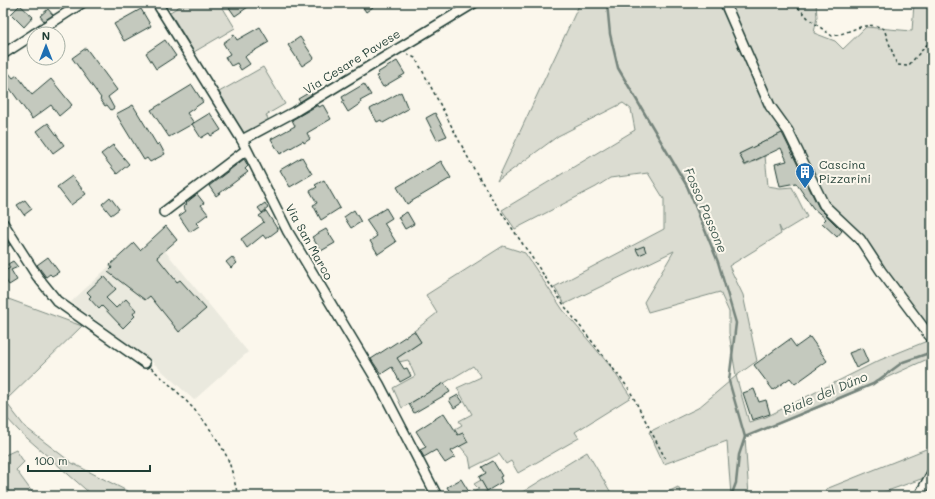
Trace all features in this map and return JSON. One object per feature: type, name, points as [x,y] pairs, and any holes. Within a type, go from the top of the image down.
[{"type":"street","points":[[46,26],[82,3]]},
{"type":"street","name":"Via San Marco","points":[[157,3],[242,140],[288,232],[379,384],[437,496]]},
{"type":"street","name":"Via Cesare Pavese","points":[[242,140],[294,112],[394,50],[474,3]]},
{"type":"street","points":[[725,3],[770,106],[788,130],[824,206],[860,239],[881,271],[932,338]]},
{"type":"street","points":[[3,54],[26,39]]},
{"type":"street","points":[[164,212],[246,150]]},
{"type":"street","points":[[3,223],[37,276],[57,301],[145,363]]},
{"type":"street","points":[[919,496],[932,473]]},
{"type":"path","points":[[794,3],[808,19],[832,36],[864,26],[875,25],[884,29],[897,65],[908,66],[932,39]]},
{"type":"path","points":[[394,50],[415,58],[487,191],[566,308],[629,389],[665,458]]},
{"type":"path","points":[[145,363],[187,400],[211,432],[227,458],[238,496]]},
{"type":"shaded area","points":[[185,3],[220,3],[235,28],[194,52],[170,12]]},
{"type":"shaded area","points":[[580,3],[723,3],[786,131],[739,154],[745,166],[765,156],[768,186],[780,188],[792,187],[807,217],[782,232],[779,226],[781,234],[729,266],[743,295],[757,361],[736,376],[729,333],[729,312],[720,292],[648,312],[644,302],[674,251],[565,304],[554,287],[664,229],[664,199],[648,173],[610,178],[596,187],[515,229],[502,210],[635,130],[631,109],[623,103],[558,136],[497,181]]},
{"type":"shaded area","points":[[725,3],[816,3],[817,17],[814,33],[835,41],[843,49],[866,27],[912,31],[914,3],[932,3],[932,333],[861,235],[825,205],[771,106]]},
{"type":"shaded area","points":[[263,67],[285,104],[266,115],[270,123],[245,137],[219,92]]},
{"type":"shaded area","points":[[166,226],[177,240],[165,251],[248,352],[194,400],[150,360],[71,302],[134,243],[140,250]]},
{"type":"shaded area","points":[[503,246],[525,253],[563,310],[611,367],[631,397],[575,432],[579,438],[518,473],[511,461],[506,464],[499,454],[471,468],[469,457],[460,446],[463,433],[445,443],[441,437],[462,425],[459,421],[472,414],[457,388],[481,377],[473,366],[402,408],[393,388],[415,376],[408,360],[399,362],[397,358],[421,342],[414,331],[437,313],[426,295]]},
{"type":"shaded area","points":[[3,297],[82,326],[5,401],[25,427],[72,463],[137,496],[93,496],[19,431],[3,414]]},
{"type":"shaded area","points":[[932,339],[932,357],[835,401],[745,437],[749,496],[731,496],[727,441],[664,464],[649,432],[698,408],[736,376],[749,422],[766,417],[880,360]]},
{"type":"shaded area","points":[[932,444],[932,479],[924,478],[873,496],[830,496],[826,489],[931,447]]},
{"type":"shaded area","points":[[16,450],[24,462],[16,470],[35,496],[11,496],[3,487],[3,456]]},
{"type":"shaded area","points":[[587,452],[613,496],[516,496]]},
{"type":"shaded area","points":[[481,480],[487,491],[479,496],[467,496],[479,489],[474,484]]},
{"type":"shaded area","points":[[678,487],[683,496],[660,496]]},
{"type":"building","points":[[226,3],[246,3],[248,7],[235,16]]},
{"type":"building","points":[[360,3],[370,3],[373,7],[366,12]]},
{"type":"building","points":[[20,5],[33,17],[24,27],[11,14]]},
{"type":"building","points":[[48,9],[53,15],[44,21],[40,16]]},
{"type":"building","points":[[141,9],[151,26],[124,41],[114,24]]},
{"type":"building","points":[[260,27],[269,42],[245,57],[250,64],[241,70],[237,63],[231,66],[225,57],[230,54],[223,43],[234,35],[237,40]]},
{"type":"building","points":[[300,37],[314,58],[302,66],[288,45]]},
{"type":"building","points":[[165,40],[176,56],[156,69],[146,53]]},
{"type":"building","points":[[86,48],[117,90],[108,97],[114,108],[111,110],[107,105],[105,106],[100,99],[101,98],[72,58]]},
{"type":"building","points":[[397,61],[405,74],[383,87],[376,76],[379,75],[377,73]]},
{"type":"building","points":[[3,66],[13,78],[17,75],[32,95],[51,79],[72,105],[59,116],[51,105],[32,119],[3,79]]},
{"type":"building","points":[[364,84],[371,95],[360,101],[361,103],[348,112],[342,102],[344,101],[342,97]]},
{"type":"building","points":[[192,85],[203,102],[187,113],[194,123],[169,137],[151,110]]},
{"type":"building","points":[[310,92],[312,94],[300,102],[298,99]]},
{"type":"building","points":[[401,92],[408,109],[383,123],[381,120],[377,122],[370,109]]},
{"type":"building","points":[[133,105],[157,145],[159,143],[165,154],[150,162],[147,158],[144,160],[116,114]]},
{"type":"building","points":[[318,105],[319,107],[323,105],[331,119],[307,133],[310,139],[304,143],[303,141],[280,154],[271,139],[295,126],[292,120]]},
{"type":"building","points":[[210,113],[221,130],[211,136],[209,133],[201,138],[192,124]]},
{"type":"building","points":[[435,113],[447,136],[437,140],[426,118]]},
{"type":"building","points":[[48,123],[64,145],[53,153],[37,131]]},
{"type":"building","points":[[782,133],[819,208],[842,231],[837,237],[822,223],[826,219],[813,208],[796,183],[780,186],[775,164],[787,161],[781,148],[745,165],[739,154]]},
{"type":"building","points":[[113,145],[129,164],[117,174],[101,154]]},
{"type":"building","points":[[302,157],[312,174],[290,187],[280,170]]},
{"type":"building","points":[[244,159],[248,166],[245,169],[248,172],[216,196],[209,186]]},
{"type":"building","points":[[441,161],[451,178],[407,204],[397,187]]},
{"type":"building","points":[[72,176],[86,194],[71,205],[57,187]]},
{"type":"building","points":[[324,180],[340,208],[321,220],[313,205],[317,203],[310,191],[317,187],[315,185]]},
{"type":"building","points":[[197,194],[204,203],[201,205],[208,214],[196,223],[199,226],[190,232],[179,216],[186,211],[183,207],[187,204],[186,203]]},
{"type":"building","points":[[110,197],[119,209],[111,215],[102,204]]},
{"type":"building","points":[[25,200],[32,209],[24,215],[17,205]]},
{"type":"building","points":[[265,203],[268,208],[262,213],[258,208]]},
{"type":"building","points":[[386,208],[392,218],[384,223],[396,242],[378,254],[370,241],[377,236],[366,220]]},
{"type":"building","points":[[354,210],[361,222],[351,228],[344,217]]},
{"type":"building","points":[[266,211],[278,230],[266,239],[263,235],[247,248],[241,239],[264,222],[259,216]]},
{"type":"building","points":[[407,212],[414,224],[405,229],[398,217]]},
{"type":"building","points":[[166,226],[177,240],[157,257],[177,282],[180,280],[206,309],[179,332],[150,296],[145,300],[108,272],[112,268],[110,265],[134,243],[140,250]]},
{"type":"building","points":[[326,229],[335,243],[321,251],[312,237]]},
{"type":"building","points":[[3,234],[10,245],[3,249]]},
{"type":"building","points":[[644,246],[646,252],[639,255],[636,249]]},
{"type":"building","points":[[48,257],[59,272],[52,276],[50,274],[46,277],[37,265]]},
{"type":"building","points":[[232,257],[237,263],[231,268],[226,262]]},
{"type":"building","points":[[13,261],[18,267],[11,270],[17,280],[9,285],[3,276],[3,272],[10,268],[8,264]]},
{"type":"building","points":[[104,276],[116,289],[106,298],[116,308],[126,299],[136,310],[133,314],[135,316],[123,328],[102,306],[99,309],[89,298],[91,296],[87,292]]},
{"type":"building","points":[[414,331],[421,342],[397,358],[404,369],[407,368],[411,376],[400,382],[392,367],[381,374],[371,359]]},
{"type":"building","points":[[810,337],[827,361],[795,384],[790,378],[773,390],[754,365],[790,339],[796,347]]},
{"type":"building","points":[[862,348],[868,362],[856,368],[849,353]]},
{"type":"building","points":[[444,383],[450,392],[414,413],[409,404]]},
{"type":"building","points":[[754,389],[759,402],[766,400],[770,414],[752,420],[743,393]]},
{"type":"building","points":[[458,395],[463,402],[454,408],[449,400]]},
{"type":"building","points":[[444,413],[458,435],[463,433],[468,442],[451,451],[455,457],[445,463],[436,450],[424,457],[420,450],[426,447],[416,431]]},
{"type":"building","points":[[493,461],[502,476],[500,477],[502,482],[487,491],[479,477],[486,473],[482,467]]},
{"type":"building","points":[[461,479],[469,492],[462,496],[452,496],[447,487]]},
{"type":"waterway","name":"Fosso Passone","points":[[607,3],[610,34],[618,68],[687,186],[718,262],[736,323],[729,381],[745,437],[739,455],[736,483],[731,496]]},
{"type":"waterway","name":"Riale del Dűno","points":[[745,437],[873,384],[903,362],[932,352]]},
{"type":"place","name":"Cascina Pizzarini","points":[[805,189]]}]
